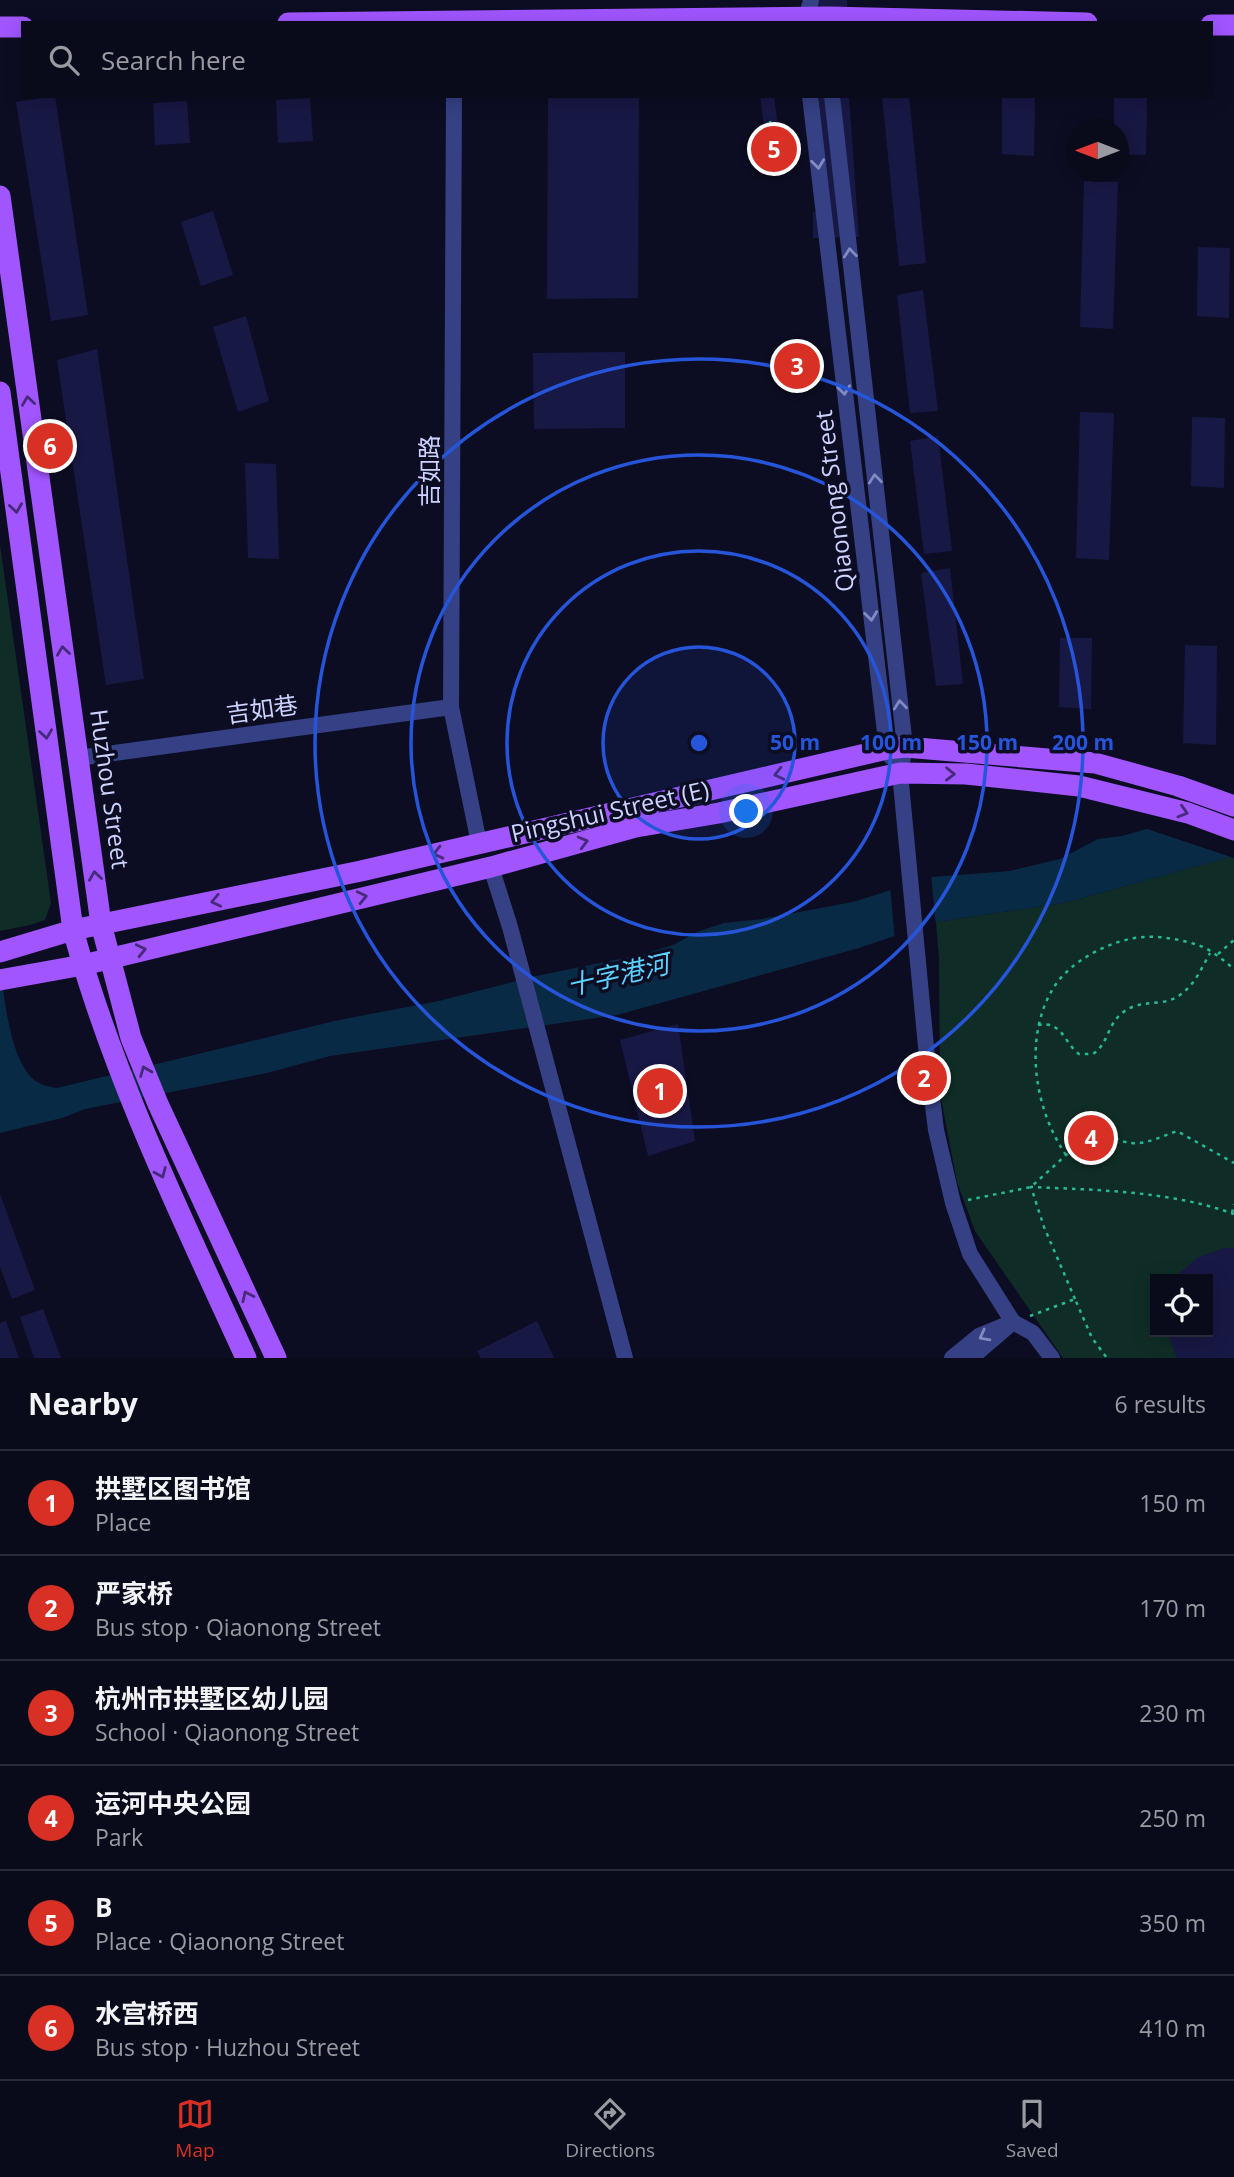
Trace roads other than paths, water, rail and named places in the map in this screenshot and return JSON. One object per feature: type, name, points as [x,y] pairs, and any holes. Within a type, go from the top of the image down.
[{"type":"main road","points":[[493,21],[807,13],[1036,21]]},
{"type":"main road","points":[[1213,25],[1234,25]]},
{"type":"main road","points":[[0,27],[21,27]]},
{"type":"main road","name":"Huzhou Street","points":[[0,196],[101,924],[110,957],[121,1042],[136,1110],[161,1173],[246,1358]]},
{"type":"main road","name":"Huzhou Street","points":[[0,392],[73,930],[83,965],[121,1042],[158,1104],[276,1358]]},
{"type":"main road","name":"Pingshui Street (E)","points":[[0,952],[73,930],[361,871],[896,748],[1095,763],[1178,786],[1234,806]]},
{"type":"main road","name":"Pingshui Street (E)","points":[[1,980],[83,965],[491,867],[636,828],[719,813],[900,773],[966,774],[1079,786],[1188,813],[1234,830]]},
{"type":"street","name":"吉如路","points":[[454,98],[451,707],[479,843]]},
{"type":"street","name":"Qiaonong Street","points":[[810,98],[900,773],[905,848],[936,1130],[953,1203],[970,1254],[1013,1322]]},
{"type":"street","name":"Qiaonong Street","points":[[832,98],[896,748]]},
{"type":"street","name":"吉如巷","points":[[78,758],[451,707]]},
{"type":"street","points":[[491,867],[510,927],[625,1358]]},
{"type":"street","points":[[952,1358],[979,1336],[1013,1322]]},
{"type":"street","points":[[971,1358],[1013,1322]]},
{"type":"street","points":[[1013,1322],[1033,1333],[1052,1358]]},
{"type":"water","name":"十字港河","points":[[1157,826],[1234,856],[1064,903],[936,922],[859,948],[617,1015],[330,1056],[267,1073],[85,1109],[62,1118],[0,1133],[0,968],[9,1026],[24,1068],[34,1080],[57,1088],[339,1020],[439,1001],[536,976],[644,954],[724,923],[762,919],[853,902],[932,877],[1010,871],[1060,859],[1098,839],[1122,836]]},
{"type":"place","name":"B","points":[[774,149]]},
{"type":"place","name":"杭州市拱墅区幼儿园","points":[[797,366]]},
{"type":"place","name":"水宫桥西","points":[[50,446]]},
{"type":"place","name":"严家桥","points":[[924,1078]]},
{"type":"place","name":"拱墅区图书馆","points":[[660,1091]]},
{"type":"place","name":"运河中央公园","points":[[1091,1138]]}]
